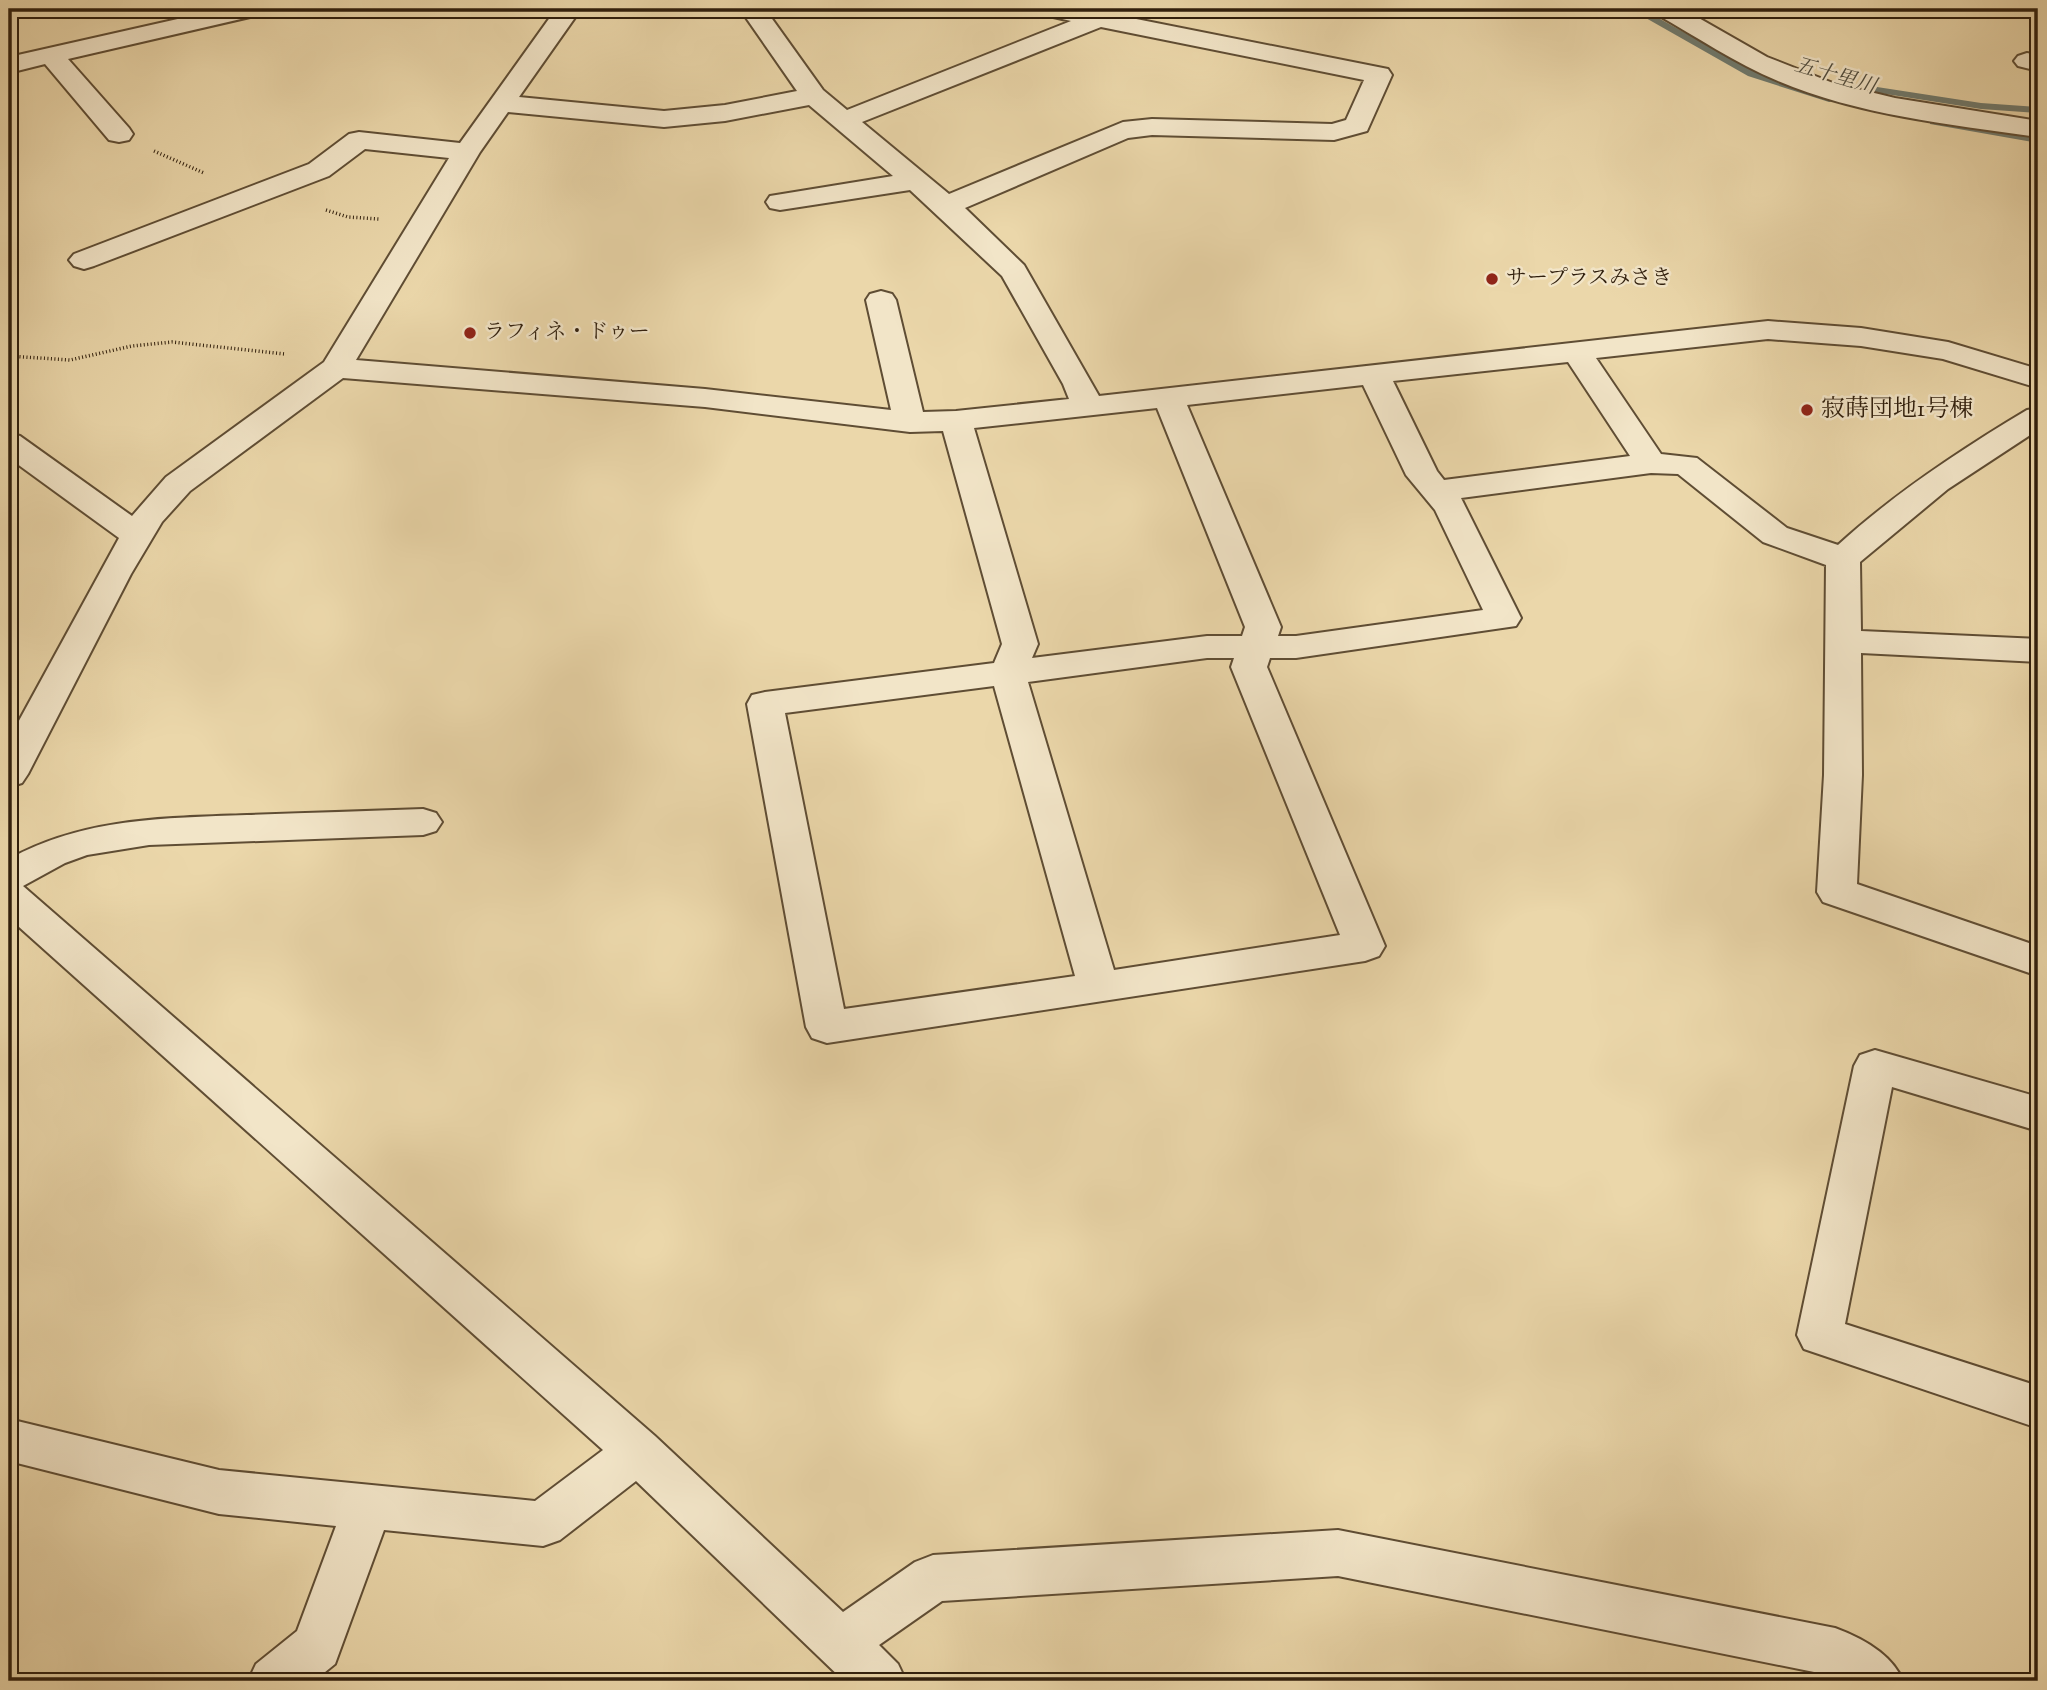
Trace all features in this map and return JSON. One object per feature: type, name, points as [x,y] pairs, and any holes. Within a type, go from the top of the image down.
[{"type":"street","points":[[9,65],[254,9]]},
{"type":"street","points":[[9,774],[148,517],[178,484],[335,368],[467,152],[568,9]]},
{"type":"street","points":[[752,9],[814,96],[946,206],[1014,271],[1079,384],[1087,406]]},
{"type":"street","points":[[946,206],[1123,131],[1152,127],[1335,132],[1357,125],[1379,75],[1049,9]]},
{"type":"street","points":[[1665,9],[1758,63],[1810,84],[1887,103],[2038,129]]},
{"type":"street","points":[[842,121],[1098,19]]},
{"type":"street","points":[[51,55],[119,134]]},
{"type":"street","points":[[503,104],[664,119],[725,113],[814,96]]},
{"type":"street","points":[[84,260],[319,170],[359,140],[467,152]]},
{"type":"street","points":[[780,202],[914,181]]},
{"type":"street","points":[[881,300],[910,422]]},
{"type":"street","points":[[335,368],[705,398],[910,422],[956,421],[1768,330],[1861,337],[1948,351],[2038,379]]},
{"type":"street","points":[[1576,351],[1651,463]]},
{"type":"street","points":[[1168,397],[1263,627],[1255,648],[1250,667],[1365,946],[827,1027],[765,704],[1207,647],[1255,648],[1296,647],[1504,618],[1450,506],[1422,475],[1374,374]]},
{"type":"street","points":[[2038,417],[1976,453],[1870,533],[1843,559],[1843,775],[1837,892],[2038,961]]},
{"type":"street","points":[[956,421],[1020,644],[1008,673],[1099,988]]},
{"type":"street","points":[[9,443],[137,535]]},
{"type":"street","points":[[1436,491],[1651,463],[1686,465],[1775,535],[1843,559]]},
{"type":"street","points":[[1841,641],[2038,651]]},
{"type":"street","points":[[9,877],[51,853],[83,842],[149,832],[423,822]]},
{"type":"street","points":[[9,896],[638,1451],[880,1681]]},
{"type":"street","points":[[2038,1114],[1875,1066],[1819,1335],[2038,1408]]},
{"type":"street","points":[[9,1440],[219,1492],[543,1524],[638,1451]]},
{"type":"street","points":[[274,1681],[317,1647],[367,1507]]},
{"type":"street","points":[[840,1643],[933,1578],[1338,1553],[1835,1652],[1877,1681]]},
{"type":"path","points":[[9,356],[70,360],[132,346],[172,342],[325,358],[335,368]]},
{"type":"waterway","name":"五十里川","points":[[1635,9],[1752,74],[1833,100]]},
{"type":"waterway","points":[[1877,90],[1981,106],[2038,110]]},
{"type":"waterway","name":"五十里川","points":[[1934,122],[2038,140]]},
{"type":"place","name":"サープラスみさき","points":[[1492,279]]},
{"type":"place","name":"ラフィネ・ドゥー","points":[[470,333]]},
{"type":"place","name":"寂蒔団地1号棟","points":[[1807,410]]}]
